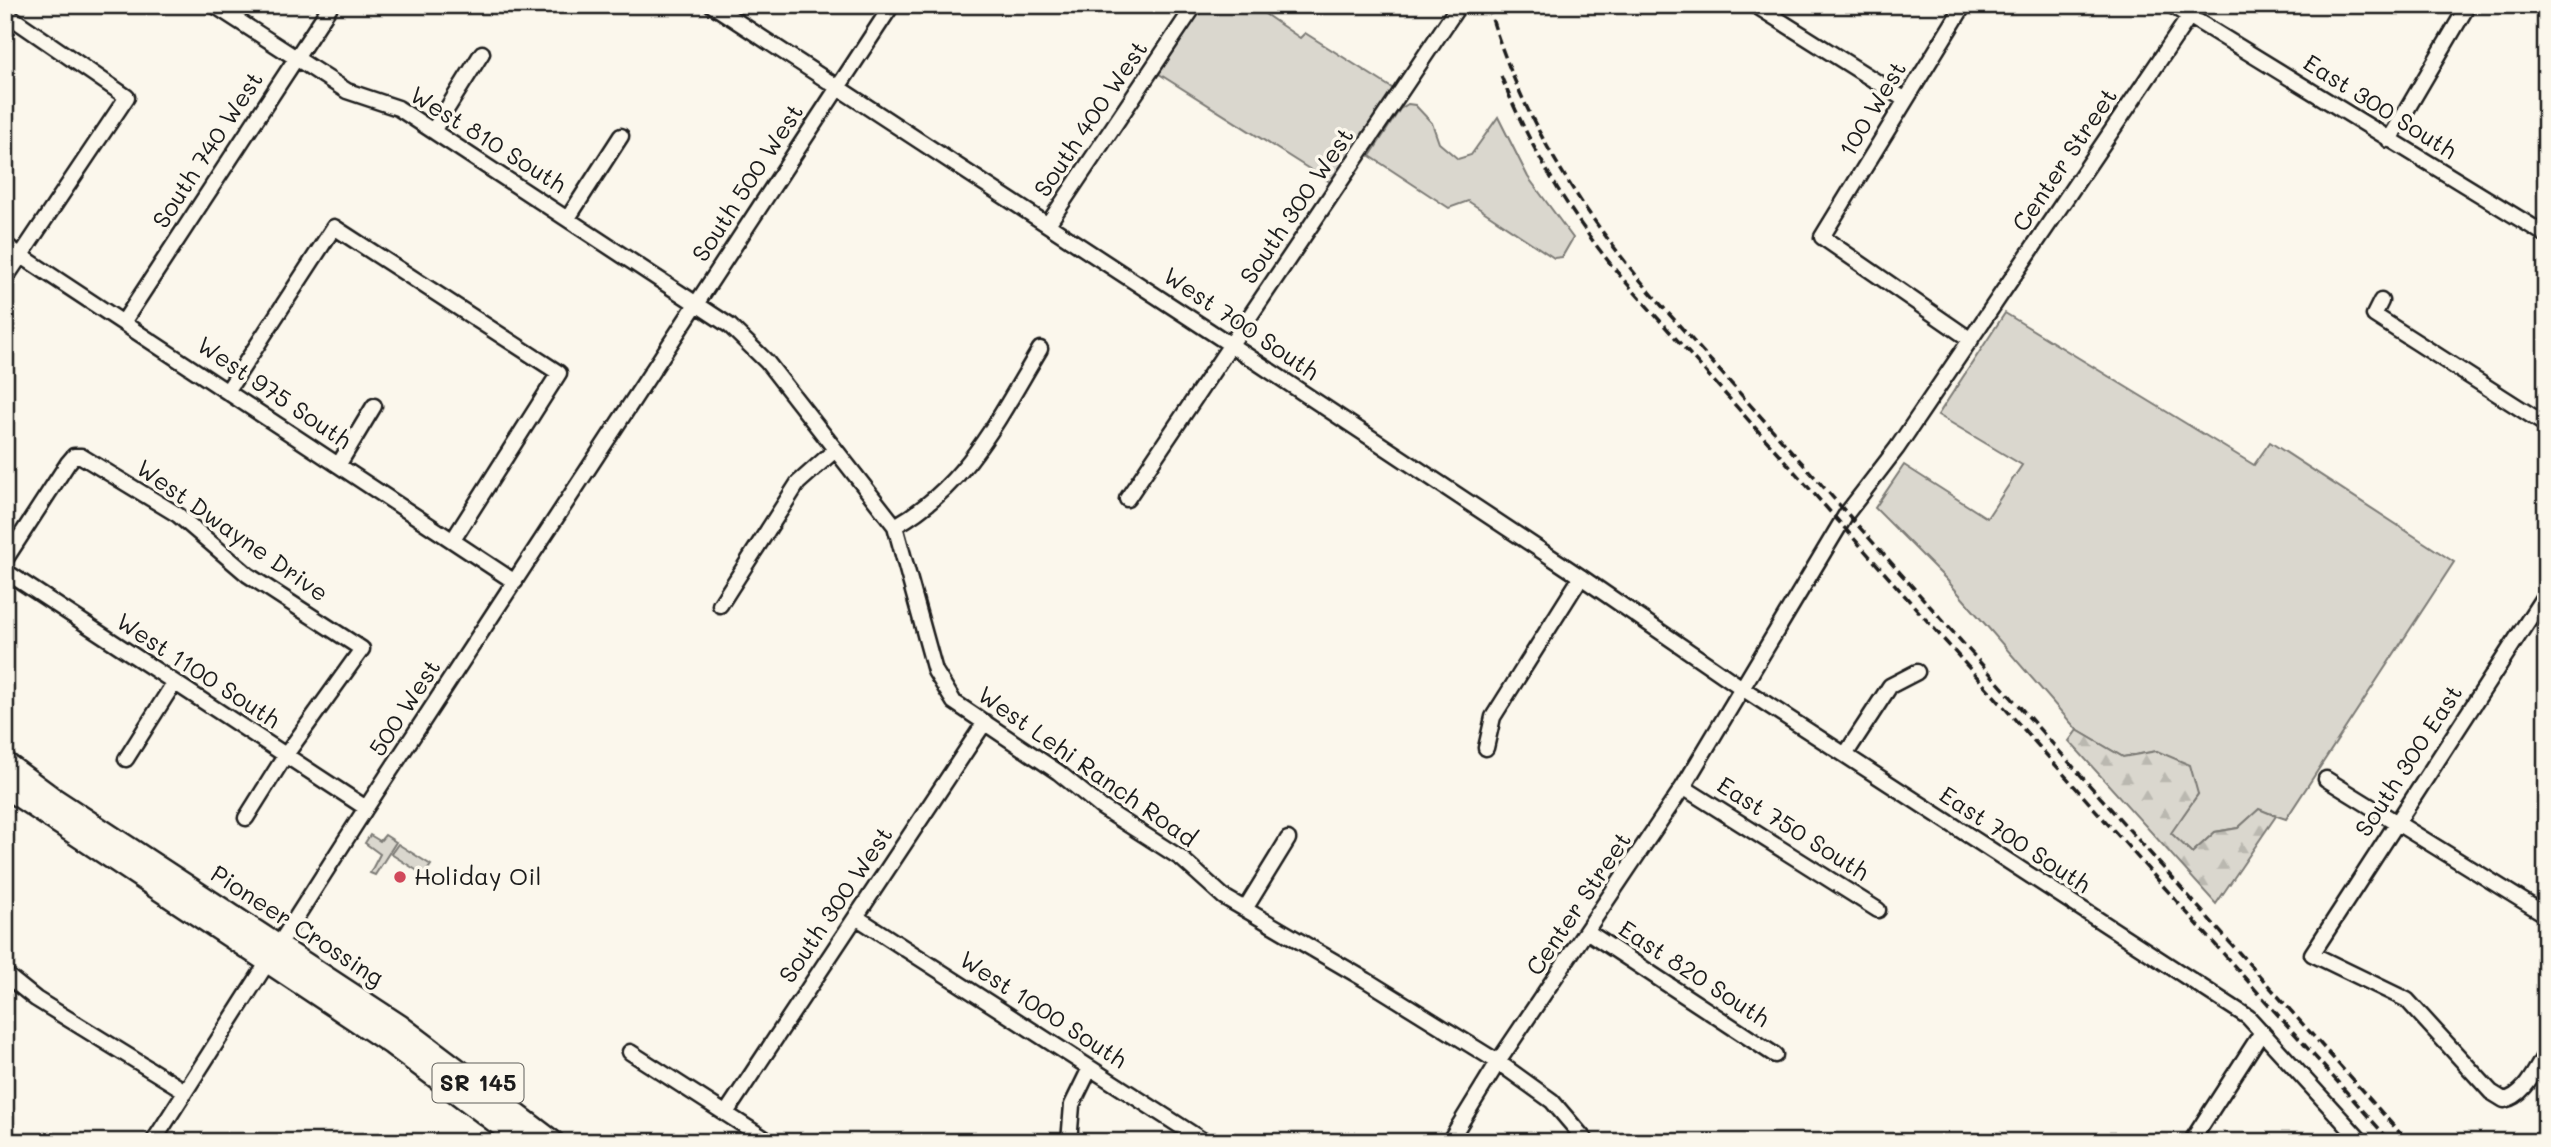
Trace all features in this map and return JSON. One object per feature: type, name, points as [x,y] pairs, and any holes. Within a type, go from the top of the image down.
[{"type":"highway","name":"Pioneer Crossing","points":[[5,763],[274,953],[523,1142]]},
{"type":"highway","name":"Pioneer Crossing","points":[[5,787],[274,953],[412,1034],[553,1142]]},
{"type":"street","name":"West 810 South","points":[[214,5],[347,91],[398,108],[698,302]]},
{"type":"street","name":"South 740 West","points":[[124,321],[331,5]]},
{"type":"street","name":"West 700 South","points":[[712,5],[1231,345],[1742,688]]},
{"type":"street","points":[[837,89],[892,5]]},
{"type":"street","name":"South 400 West","points":[[1048,224],[1195,5]]},
{"type":"street","points":[[1755,5],[1905,99]]},
{"type":"street","name":"100 West","points":[[1964,5],[1822,237],[1971,340]]},
{"type":"street","name":"East 300 South","points":[[2171,5],[2194,11],[2389,140],[2546,235]]},
{"type":"street","points":[[2389,140],[2468,5]]},
{"type":"street","name":"South 300 West","points":[[1127,499],[1455,6]]},
{"type":"street","name":"Center Street","points":[[1449,1142],[1498,1062],[1588,932],[1683,787],[1810,578],[2194,11]]},
{"type":"street","points":[[5,13],[127,97],[5,279]]},
{"type":"street","points":[[433,131],[482,52]]},
{"type":"street","name":"South 500 West","points":[[698,302],[837,89]]},
{"type":"street","points":[[568,218],[621,136]]},
{"type":"street","points":[[228,390],[334,227],[559,373],[453,540]]},
{"type":"street","name":"West 975 South","points":[[5,244],[515,582]]},
{"type":"street","points":[[2381,301],[2374,315],[2546,425]]},
{"type":"street","name":"West Lehi Ranch Road","points":[[698,302],[730,326],[767,362],[895,526],[935,671],[954,702],[1058,772],[1101,807],[1182,859],[1224,897],[1366,979],[1498,1062],[1552,1101],[1587,1142]]},
{"type":"street","name":"500 West","points":[[153,1142],[366,808],[698,302]]},
{"type":"street","points":[[895,526],[937,497],[971,463],[1041,349]]},
{"type":"street","points":[[339,464],[374,406]]},
{"type":"street","points":[[720,605],[798,483],[835,450]]},
{"type":"street","name":"West Dwayne Drive","points":[[5,560],[74,456],[89,459],[178,515],[248,575],[362,649],[285,756]]},
{"type":"street","name":"West 1100 South","points":[[5,571],[366,808]]},
{"type":"street","points":[[1486,748],[1493,717],[1581,578]]},
{"type":"street","name":"South 300 East","points":[[2546,593],[2540,613],[2396,823],[2312,954],[2407,1000],[2491,1092],[2504,1100],[2512,1098],[2522,1090],[2546,1053]]},
{"type":"street","points":[[1844,755],[1890,686],[1917,672]]},
{"type":"street","points":[[126,759],[174,682]]},
{"type":"street","name":"East 700 South","points":[[1742,688],[2248,1017],[2362,1142]]},
{"type":"street","name":"South 300 West","points":[[726,1113],[985,722]]},
{"type":"street","points":[[246,818],[285,756]]},
{"type":"street","points":[[2326,779],[2546,915]]},
{"type":"street","name":"East 750 South","points":[[1683,787],[1878,910]]},
{"type":"street","points":[[1245,909],[1288,839]]},
{"type":"street","name":"West 1000 South","points":[[856,917],[1205,1142]]},
{"type":"street","name":"East 820 South","points":[[1588,932],[1775,1055]]},
{"type":"street","points":[[5,974],[36,999],[185,1091]]},
{"type":"street","points":[[2191,1142],[2262,1032]]},
{"type":"street","points":[[631,1052],[770,1142]]},
{"type":"street","points":[[1069,1142],[1072,1105],[1090,1068]]},
{"type":"green space","points":[[1201,5],[1252,5],[1300,38],[1305,33],[1395,90],[1333,184],[1156,72]]},
{"type":"green space","points":[[1408,104],[1415,105],[1432,123],[1439,143],[1458,159],[1471,155],[1498,117],[1528,177],[1573,238],[1562,257],[1554,258],[1468,201],[1449,208],[1370,156],[1400,109]]},
{"type":"green space","points":[[2005,313],[2254,465],[2270,442],[2454,562],[2286,819],[2259,810],[2238,828],[2215,832],[2192,853],[2170,833],[2198,794],[2157,751],[2123,757],[2077,730],[1946,579],[1875,508],[1904,465],[1987,518],[2022,465],[1938,415]]},
{"type":"green space","points":[[2077,730],[2123,757],[2157,751],[2190,765],[2198,794],[2171,833],[2192,853],[2215,832],[2238,828],[2259,809],[2276,816],[2216,904],[2069,741]]},
{"type":"green space","points":[[370,835],[380,841],[385,835],[396,842],[375,875],[370,873],[380,854],[365,843]]},
{"type":"green space","points":[[398,844],[431,865],[424,875],[391,854]]},
{"type":"railway","points":[[1488,5],[1518,88],[1537,127],[1581,202],[1633,272],[2408,1142]]},
{"type":"railway","points":[[1501,76],[1525,130],[1554,182],[1569,207],[1622,278],[2391,1142]]},
{"type":"place","name":"Holiday Oil","points":[[400,877]]}]
